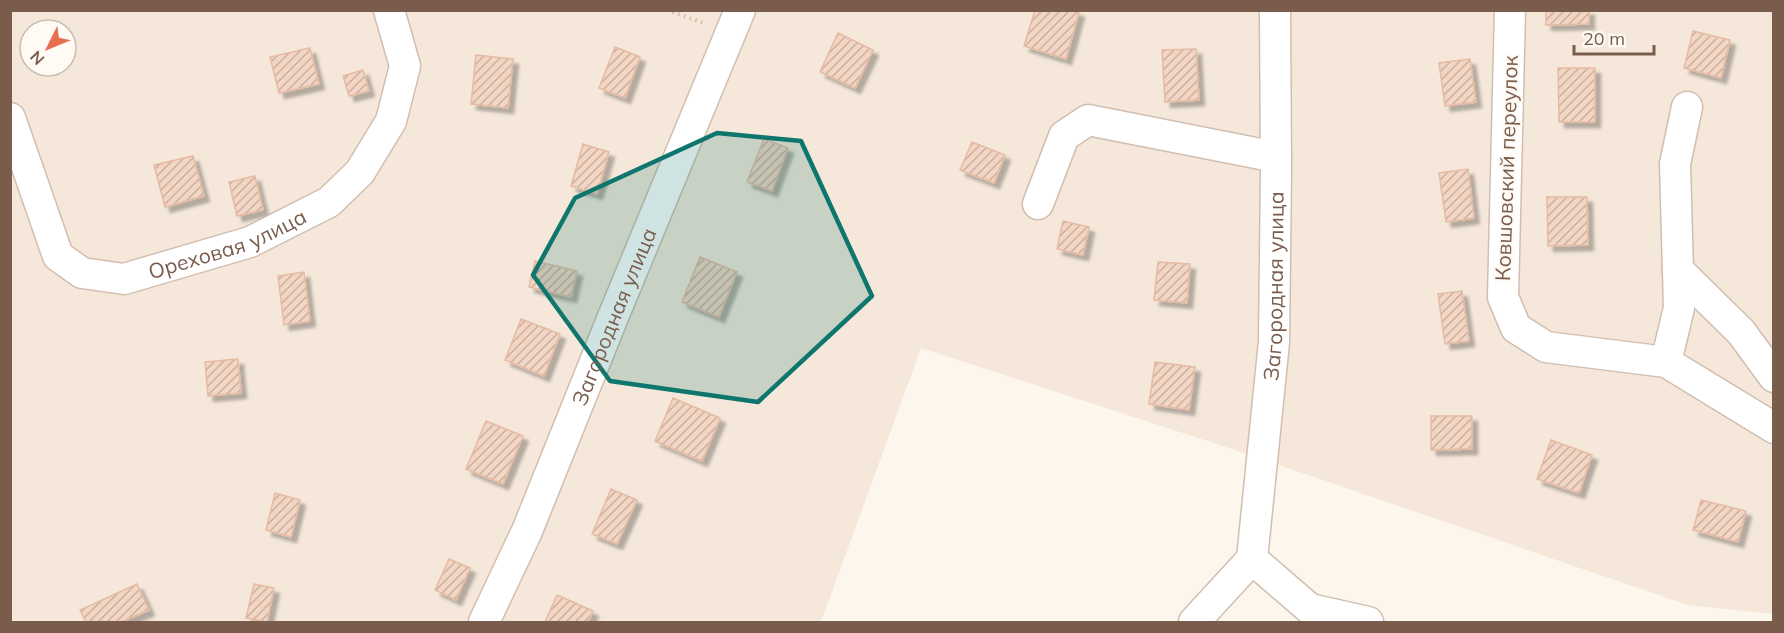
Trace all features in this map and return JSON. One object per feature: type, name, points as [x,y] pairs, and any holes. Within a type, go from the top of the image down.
[{"type":"street","name":"Ореховая улица","points":[[10,118],[58,256],[82,273],[124,279],[250,242],[329,202],[360,172],[391,121],[405,66],[389,10]]},
{"type":"street","name":"Загородная улица","points":[[1252,559],[1274,342],[1275,10]]},
{"type":"street","name":"Ковшовский переулок","points":[[1509,10],[1503,297],[1516,328],[1546,347],[1666,362],[1773,428]]},
{"type":"street","name":"Загородная улица","points":[[484,622],[527,531],[735,22]]},
{"type":"street","points":[[1666,362],[1679,308],[1676,164],[1687,107]]},
{"type":"street","points":[[1038,204],[1064,136],[1088,120],[1276,157]]},
{"type":"street","points":[[1677,270],[1741,332],[1773,377]]},
{"type":"street","points":[[1194,622],[1252,559],[1310,609],[1368,622]]},
{"type":"path","points":[[668,10],[735,22]]},
{"type":"highlighted area","points":[[717,133],[801,141],[872,296],[758,402],[610,381],[533,275],[575,198]]},
{"type":"shaded area","points":[[10,11],[1773,11],[1773,614],[1688,605],[1229,448],[921,348],[821,622],[11,622]]},
{"type":"building","points":[[1035,10],[1079,12],[1066,59],[1024,46]]},
{"type":"building","points":[[1546,10],[1589,10],[1589,24],[1546,25]]},
{"type":"building","points":[[1693,31],[1730,40],[1721,78],[1684,68]]},
{"type":"building","points":[[838,33],[873,50],[855,88],[820,72]]},
{"type":"building","points":[[615,47],[640,57],[625,98],[599,88]]},
{"type":"building","points":[[310,48],[319,84],[279,93],[270,57]]},
{"type":"building","points":[[1196,49],[1199,100],[1165,102],[1162,50]]},
{"type":"building","points":[[476,55],[513,59],[508,108],[471,104]]},
{"type":"building","points":[[1470,59],[1476,102],[1445,106],[1439,63]]},
{"type":"building","points":[[1558,68],[1595,68],[1595,122],[1559,122]]},
{"type":"building","points":[[363,70],[369,91],[349,96],[343,76]]},
{"type":"building","points":[[764,139],[788,148],[772,191],[747,182]]},
{"type":"building","points":[[972,142],[1005,155],[994,183],[960,170]]},
{"type":"building","points":[[583,144],[609,152],[597,194],[571,186]]},
{"type":"building","points":[[193,156],[204,196],[165,207],[154,165]]},
{"type":"building","points":[[1468,169],[1474,218],[1446,222],[1439,173]]},
{"type":"building","points":[[255,176],[263,210],[237,216],[229,182]]},
{"type":"building","points":[[1547,197],[1587,197],[1588,245],[1548,246]]},
{"type":"building","points":[[1063,221],[1089,227],[1083,255],[1057,249]]},
{"type":"building","points":[[700,257],[737,272],[719,317],[682,302]]},
{"type":"building","points":[[535,261],[577,271],[571,297],[529,287]]},
{"type":"building","points":[[1158,262],[1190,264],[1187,303],[1154,300]]},
{"type":"building","points":[[304,272],[310,321],[284,325],[278,276]]},
{"type":"building","points":[[1462,291],[1469,341],[1445,344],[1438,294]]},
{"type":"building","points":[[521,319],[560,334],[544,376],[505,360]]},
{"type":"building","points":[[238,359],[241,393],[208,396],[205,362]]},
{"type":"building","points":[[1155,362],[1195,367],[1189,410],[1149,404]]},
{"type":"building","points":[[673,398],[720,418],[702,461],[655,441]]},
{"type":"building","points":[[1431,416],[1472,416],[1472,449],[1431,450]]},
{"type":"building","points":[[486,421],[523,436],[503,484],[466,469]]},
{"type":"building","points":[[1551,440],[1592,455],[1579,493],[1537,479]]},
{"type":"building","points":[[611,489],[637,500],[617,544],[592,534]]},
{"type":"building","points":[[275,493],[300,500],[291,537],[266,530]]},
{"type":"building","points":[[1701,500],[1746,511],[1738,542],[1693,530]]},
{"type":"building","points":[[449,559],[470,568],[456,600],[435,590]]},
{"type":"building","points":[[137,584],[149,610],[121,622],[86,622],[80,610]]},
{"type":"building","points":[[254,584],[274,588],[267,622],[246,618]]},
{"type":"building","points":[[557,595],[593,611],[588,622],[545,622]]}]
